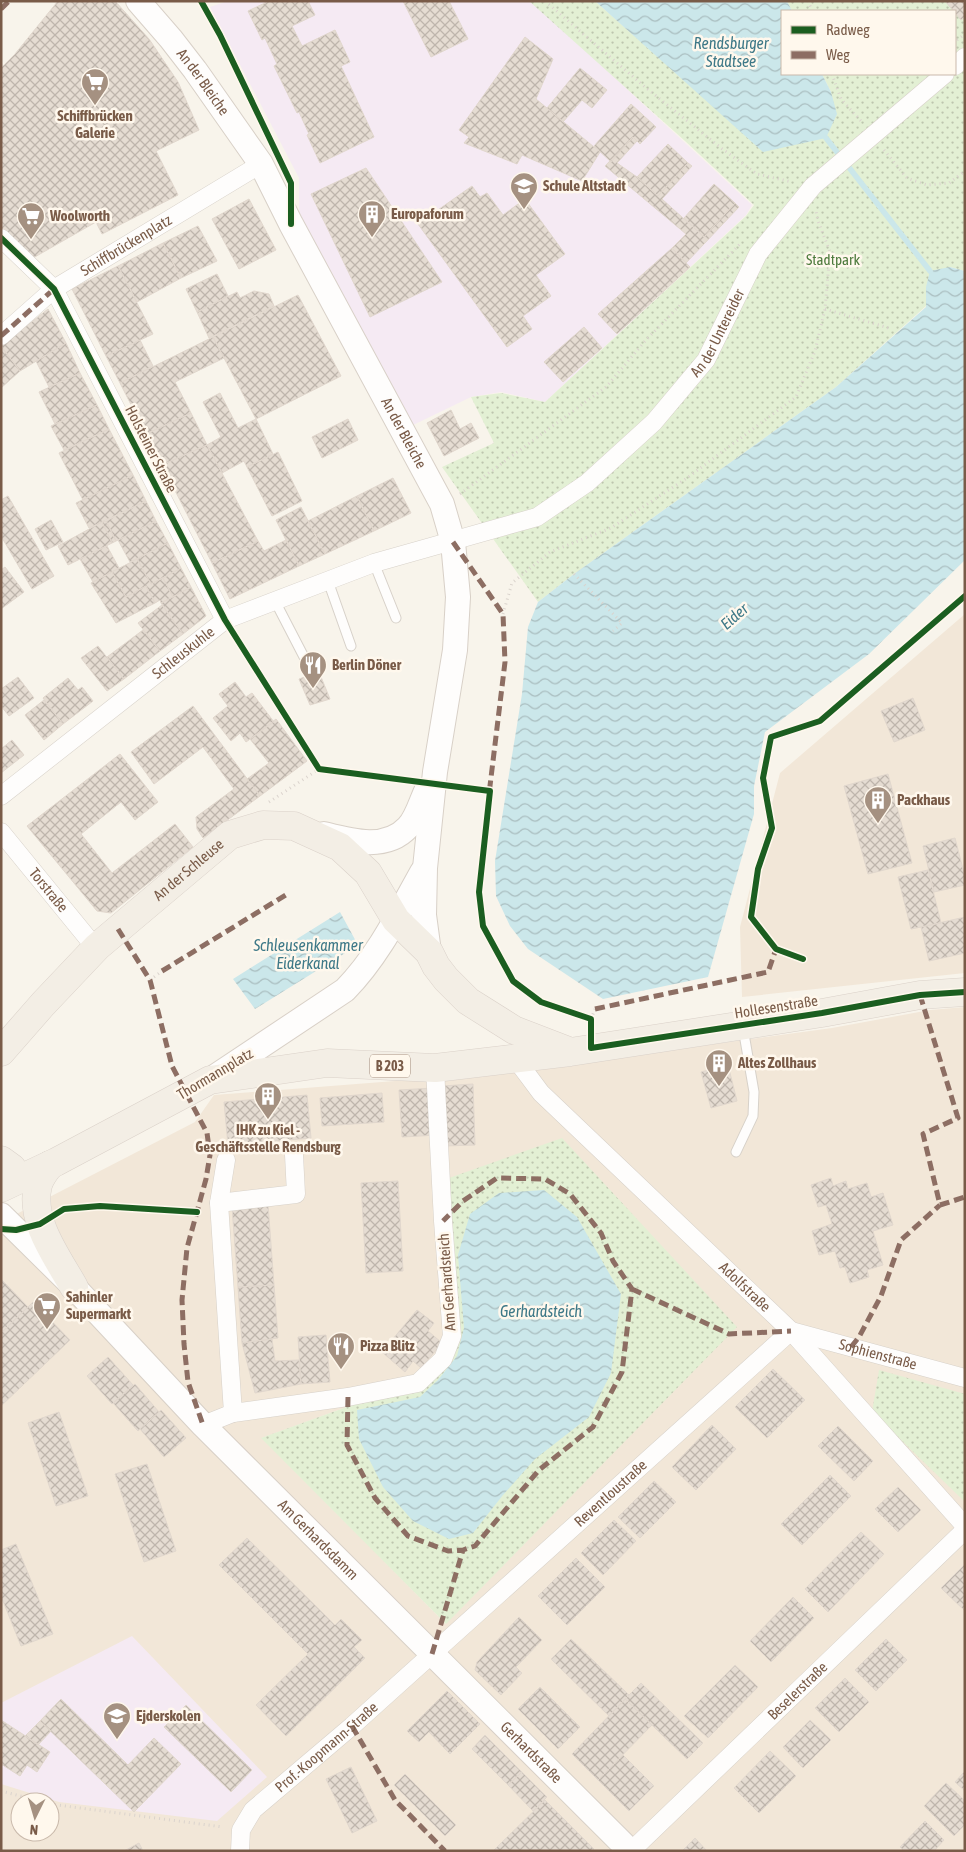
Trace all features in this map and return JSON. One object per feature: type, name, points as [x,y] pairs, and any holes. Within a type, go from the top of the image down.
[{"type":"main road","name":"An der Bleiche","points":[[138,1],[189,62],[262,164],[292,224],[442,504],[453,542],[458,597],[455,650],[435,772],[424,868],[396,920]]},
{"type":"main road","points":[[294,826],[356,842],[381,842],[398,836],[409,826],[435,772]]},
{"type":"main road","name":"An der Schleuse","points":[[1,1052],[97,947],[230,835],[263,825],[294,826],[340,847],[368,873],[396,920]]},
{"type":"main road","points":[[424,868],[424,914],[429,952],[436,966],[446,979],[468,1001],[514,1030],[570,1052]]},
{"type":"main road","points":[[396,920],[429,952]]},
{"type":"main road","name":"Thormannplatz","points":[[4,1171],[53,1163],[210,1080],[346,990],[362,973],[396,920]]},
{"type":"main road","name":"Hollesenstraße","points":[[570,1052],[920,995],[965,992]]},
{"type":"main road","name":"B 203","points":[[210,1080],[327,1063],[435,1068],[570,1052]]},
{"type":"main road","points":[[53,1163],[42,1176],[38,1186],[37,1210],[40,1224],[74,1287]]},
{"type":"main road","points":[[1,1215],[74,1287],[203,1425]]},
{"type":"main road","name":"Am Gerhardsdamm","points":[[203,1425],[432,1654]]},
{"type":"main road","name":"Gerhardstraße","points":[[432,1654],[630,1851]]},
{"type":"street","name":"An der Untereider","points":[[453,542],[537,517],[587,483],[654,422],[706,360],[758,254],[812,186],[944,75]]},
{"type":"street","name":"Schiffbrückenplatz","points":[[1,336],[54,289],[262,164]]},
{"type":"street","points":[[1,238],[54,289]]},
{"type":"street","name":"Holsteiner Straße","points":[[54,289],[225,620]]},
{"type":"street","name":"Schleuskuhle","points":[[1,796],[225,620],[374,563],[453,542]]},
{"type":"street","name":"Torstraße","points":[[1,832],[90,941],[97,947]]},
{"type":"street","name":"Adolfstraße","points":[[515,1058],[541,1093],[790,1332],[965,1526]]},
{"type":"street","name":"Am Gerhardsteich","points":[[203,1425],[233,1413],[348,1397],[418,1383],[443,1359],[452,1336],[440,1171],[435,1068]]},
{"type":"street","points":[[219,1203],[296,1194],[294,1155]]},
{"type":"street","points":[[226,1160],[219,1203],[233,1413]]},
{"type":"street","name":"Sophienstraße","points":[[790,1332],[965,1378]]},
{"type":"street","name":"Reventloustraße","points":[[432,1654],[790,1332]]},
{"type":"street","name":"Beselerstraße","points":[[630,1851],[965,1530]]},
{"type":"street","name":"Prof.-Koopmann-Straße","points":[[240,1851],[241,1830],[253,1810],[352,1726],[432,1654]]},
{"type":"lane","points":[[374,563],[396,618]]},
{"type":"lane","points":[[328,581],[351,646]]},
{"type":"lane","points":[[275,601],[304,657]]},
{"type":"lane","points":[[736,1152],[753,1116],[754,1092],[742,1025]]},
{"type":"path","points":[[503,614],[512,583],[550,552],[611,528],[687,478],[796,397],[815,351],[825,309],[830,252],[818,221],[812,186],[757,174],[721,148],[645,87],[545,1]]},
{"type":"path","points":[[442,504],[466,491],[606,388],[646,340],[748,237]]},
{"type":"path","points":[[825,309],[892,330]]},
{"type":"path","points":[[574,574],[622,623],[613,631]]},
{"type":"path","points":[[150,980],[162,971]]},
{"type":"path","points":[[590,1019],[595,1009]]},
{"type":"path","points":[[60,1805],[241,1830]]},
{"type":"shaded area","name":"Schule Altstadt","points":[[228,1],[532,1],[752,205],[746,215],[545,402],[501,392],[471,397],[407,428],[299,228],[299,178],[210,7]]},
{"type":"shaded area","points":[[965,614],[965,973],[742,997],[740,927],[780,773]]},
{"type":"shaded area","points":[[965,1007],[965,1851],[1,1851],[1,1222],[195,1122],[214,1095],[511,1072],[832,1028],[930,1010]],"holes":[[[447,1363],[446,1624],[262,1438],[355,1404]]]},
{"type":"shaded area","name":"Ejderskolen","points":[[132,1636],[267,1777],[217,1821],[60,1802],[60,1792],[27,1792],[1,1784],[1,1703]]},
{"type":"green space","name":"Stadtpark","points":[[529,1],[595,1],[665,63],[831,92],[822,75],[956,75],[956,10],[792,10],[787,1],[965,1],[965,271],[950,267],[926,287],[926,306],[836,387],[574,574],[538,602],[442,467],[494,443],[471,397],[501,393],[545,402],[746,216],[754,205]]},
{"type":"green space","points":[[562,1138],[737,1327],[446,1624],[261,1438],[355,1404],[447,1363],[449,1178]]},
{"type":"green space","points":[[879,1370],[965,1394],[965,1502],[872,1412]]},
{"type":"water","name":"Rendsburger Stadtsee","points":[[595,1],[787,1],[792,10],[781,10],[781,75],[822,75],[831,92],[837,114],[826,138],[763,152]]},
{"type":"water","name":"Eider","points":[[950,267],[965,271],[965,560],[869,654],[765,732],[754,786],[754,814],[708,977],[603,999],[528,949],[510,926],[496,896],[495,861],[522,694],[528,627],[538,602],[574,574],[836,387],[926,307],[926,287],[930,271]]},
{"type":"water","name":"Schleusenkammer Eiderkanal","points":[[340,912],[358,945],[255,1009],[233,979]]},
{"type":"water","name":"Gerhardsteich","points":[[544,1190],[577,1217],[621,1294],[611,1373],[589,1417],[535,1459],[473,1533],[449,1539],[413,1521],[383,1487],[359,1439],[357,1410],[420,1397],[438,1380],[457,1356],[464,1328],[458,1255],[470,1214],[499,1193]]},
{"type":"building","name":"Schiffbrücken Galerie","points":[[58,1],[115,1],[149,39],[178,82],[199,130],[156,151],[178,195],[102,234],[96,222],[33,258],[1,232],[1,68],[15,54]]},
{"type":"building","points":[[269,1],[308,1],[315,15],[292,26],[302,46],[335,30],[350,62],[341,66],[374,137],[320,163],[299,112],[297,113],[274,66],[277,64],[265,38],[262,40],[248,11]]},
{"type":"building","points":[[403,1],[449,1],[468,39],[431,57]]},
{"type":"building","points":[[945,1],[965,1],[965,17],[961,20],[956,14],[956,10],[953,10]]},
{"type":"building","points":[[525,37],[553,59],[536,99],[600,152],[582,181],[522,155],[517,164],[464,143],[469,137],[459,130]]},
{"type":"building","points":[[580,68],[607,90],[592,108],[582,100],[563,122],[547,108]]},
{"type":"building","points":[[631,104],[656,127],[640,144],[633,137],[611,162],[594,146]]},
{"type":"building","points":[[633,137],[637,141],[617,163],[637,177],[658,196],[688,163],[692,166],[662,199],[704,237],[735,203],[739,207],[686,263],[672,248],[686,234],[605,166]]},
{"type":"building","points":[[668,144],[688,163],[658,196],[637,177]]},
{"type":"building","name":"Europaforum","points":[[366,168],[442,282],[370,317],[311,194]]},
{"type":"building","points":[[714,184],[735,203],[704,237],[684,218]]},
{"type":"building","points":[[472,186],[480,197],[487,193],[503,215],[525,199],[565,254],[536,275],[551,296],[523,316],[532,329],[507,347],[418,224]]},
{"type":"building","points":[[249,199],[276,250],[239,269],[212,219]]},
{"type":"building","points":[[198,226],[217,261],[181,278],[163,243]]},
{"type":"building","points":[[163,243],[181,278],[137,302],[118,266]]},
{"type":"building","points":[[672,248],[690,267],[617,334],[598,314]]},
{"type":"building","points":[[118,266],[153,334],[106,356],[72,289]]},
{"type":"building","points":[[217,274],[228,296],[197,312],[186,289]]},
{"type":"building","points":[[254,291],[269,294],[274,306],[209,338],[197,312],[237,292],[240,298]]},
{"type":"building","points":[[298,295],[341,376],[256,419],[213,337]]},
{"type":"building","points":[[48,309],[66,343],[20,371],[1,346]]},
{"type":"building","points":[[584,327],[602,348],[563,382],[544,362]]},
{"type":"building","points":[[213,337],[224,358],[175,382],[191,413],[146,434],[120,383]]},
{"type":"building","points":[[140,340],[153,366],[120,383],[106,356]]},
{"type":"building","points":[[66,343],[80,373],[49,387],[36,361]]},
{"type":"building","points":[[1,346],[20,371],[1,388]]},
{"type":"building","points":[[80,373],[97,405],[55,424],[39,392]]},
{"type":"building","points":[[220,393],[238,428],[256,419],[273,454],[247,467],[244,461],[222,473],[207,445],[221,437],[203,402]]},
{"type":"building","points":[[97,405],[109,429],[64,450],[51,426]]},
{"type":"building","points":[[451,410],[460,429],[471,423],[479,438],[444,456],[427,423]]},
{"type":"building","points":[[191,413],[207,445],[162,465],[146,434]]},
{"type":"building","points":[[348,419],[358,440],[322,458],[312,437]]},
{"type":"building","points":[[109,429],[133,475],[83,500],[59,453]]},
{"type":"building","points":[[207,445],[258,541],[212,563],[162,465]]},
{"type":"building","points":[[278,452],[302,501],[272,516],[247,467]]},
{"type":"building","points":[[133,475],[146,501],[89,528],[76,503]]},
{"type":"building","points":[[393,478],[411,513],[374,531],[357,496]]},
{"type":"building","points":[[8,496],[54,576],[32,589],[1,536],[1,500]]},
{"type":"building","points":[[357,496],[374,531],[325,554],[308,521]]},
{"type":"building","points":[[146,501],[156,521],[116,541],[106,521]]},
{"type":"building","points":[[301,507],[325,554],[299,566],[276,520]]},
{"type":"building","points":[[51,520],[63,542],[46,550],[35,529]]},
{"type":"building","points":[[106,521],[116,541],[112,543],[102,522]]},
{"type":"building","points":[[156,521],[168,543],[130,562],[118,540]]},
{"type":"building","points":[[102,522],[112,543],[68,565],[58,546]]},
{"type":"building","points":[[286,540],[299,566],[230,599],[212,563],[258,541],[264,551]]},
{"type":"building","points":[[168,543],[181,568],[151,584],[137,559]]},
{"type":"building","points":[[107,546],[119,568],[93,582],[80,559]]},
{"type":"building","points":[[137,559],[151,584],[163,578],[173,597],[161,603],[160,600],[155,603],[146,586],[126,597],[112,572]]},
{"type":"building","points":[[5,567],[24,592],[1,609],[1,570]]},
{"type":"building","points":[[181,568],[191,587],[173,597],[163,578]]},
{"type":"building","points":[[112,572],[126,597],[146,586],[155,603],[116,623],[91,583]]},
{"type":"building","points":[[191,587],[206,616],[183,634],[161,603]]},
{"type":"building","points":[[162,605],[183,634],[160,651],[138,623]]},
{"type":"building","points":[[143,630],[160,651],[124,679],[107,657]]},
{"type":"building","points":[[98,646],[124,679],[107,691],[81,658]]},
{"type":"building","points":[[319,672],[330,699],[310,705],[299,679]]},
{"type":"building","points":[[18,677],[34,698],[9,716],[1,706],[1,689]]},
{"type":"building","points":[[68,678],[78,690],[82,687],[93,701],[63,724],[43,698]]},
{"type":"building","points":[[235,682],[246,697],[252,693],[274,722],[246,742],[240,733],[231,741],[213,718],[228,706],[219,694]]},
{"type":"building","points":[[913,698],[925,730],[894,742],[881,711]]},
{"type":"building","points":[[44,700],[63,724],[44,740],[25,715]]},
{"type":"building","points":[[193,706],[260,796],[203,838],[197,829],[196,817],[234,789],[203,747],[154,784],[131,752]]},
{"type":"building","points":[[276,719],[307,761],[260,796],[247,779],[269,763],[250,739]]},
{"type":"building","points":[[12,740],[24,755],[1,773],[1,749]]},
{"type":"building","points":[[120,754],[158,802],[135,820],[121,802],[81,834],[112,873],[175,824],[193,847],[111,913],[97,911],[27,826]]},
{"type":"building","name":"Packhaus","points":[[888,774],[912,863],[868,874],[844,786]]},
{"type":"building","points":[[955,838],[965,877],[965,885],[934,892],[923,846]]},
{"type":"building","points":[[928,870],[941,923],[911,929],[898,877]]},
{"type":"building","points":[[965,917],[965,953],[929,961],[921,927]]},
{"type":"building","name":"Altes Zollhaus","points":[[728,1065],[737,1101],[711,1108],[701,1072]]},
{"type":"building","points":[[473,1084],[475,1145],[444,1146],[442,1086]]},
{"type":"building","points":[[434,1088],[437,1135],[402,1137],[399,1090]]},
{"type":"building","points":[[382,1093],[384,1122],[322,1126],[320,1098]]},
{"type":"building","name":"IHK zu Kiel - Geschäftsstelle Rendsburg","points":[[307,1095],[311,1138],[228,1145],[224,1102]]},
{"type":"building","points":[[831,1178],[833,1186],[846,1181],[848,1189],[867,1183],[871,1197],[883,1193],[893,1225],[873,1231],[883,1265],[867,1270],[869,1277],[850,1283],[845,1267],[840,1268],[835,1251],[819,1255],[812,1231],[832,1224],[826,1205],[818,1207],[811,1185]]},
{"type":"building","points":[[398,1181],[403,1271],[366,1273],[361,1183]]},
{"type":"building","points":[[268,1204],[274,1285],[238,1287],[232,1207]]},
{"type":"building","points":[[1,1279],[28,1307],[1,1333]]},
{"type":"building","points":[[274,1285],[278,1338],[242,1343],[238,1287]]},
{"type":"building","points":[[33,1302],[70,1340],[1,1406],[1,1333]]},
{"type":"building","points":[[417,1310],[434,1323],[428,1331],[442,1343],[421,1368],[413,1361],[405,1372],[382,1352]]},
{"type":"building","points":[[326,1335],[330,1382],[301,1384],[298,1337]]},
{"type":"building","points":[[272,1339],[275,1361],[299,1360],[301,1384],[255,1393],[242,1343]]},
{"type":"building","points":[[108,1357],[133,1385],[112,1404],[87,1376]]},
{"type":"building","points":[[773,1369],[805,1400],[767,1438],[735,1407]]},
{"type":"building","points":[[135,1384],[159,1412],[138,1431],[113,1403]]},
{"type":"building","points":[[161,1410],[186,1438],[164,1457],[140,1429]]},
{"type":"building","points":[[59,1412],[88,1496],[56,1506],[28,1423]]},
{"type":"building","points":[[712,1425],[736,1449],[696,1490],[672,1467]]},
{"type":"building","points":[[838,1426],[873,1461],[854,1481],[818,1446]]},
{"type":"building","points":[[147,1464],[176,1551],[144,1562],[115,1474]]},
{"type":"building","points":[[830,1475],[851,1496],[802,1545],[781,1524]]},
{"type":"building","points":[[654,1481],[676,1502],[640,1538],[618,1517]]},
{"type":"building","points":[[898,1487],[921,1510],[898,1532],[875,1509]]},
{"type":"building","points":[[614,1520],[636,1541],[603,1575],[581,1553]]},
{"type":"building","points":[[861,1532],[884,1554],[828,1612],[805,1589]]},
{"type":"building","points":[[247,1538],[335,1625],[341,1619],[362,1640],[354,1647],[365,1658],[286,1736],[256,1705],[308,1654],[219,1565]]},
{"type":"building","points":[[16,1544],[53,1634],[21,1646],[1,1596],[1,1550]]},
{"type":"building","points":[[576,1558],[605,1587],[567,1625],[538,1596]]},
{"type":"building","points":[[965,1564],[965,1611],[941,1588]]},
{"type":"building","points":[[793,1597],[814,1618],[771,1662],[750,1641]]},
{"type":"building","points":[[519,1617],[542,1640],[516,1667],[522,1673],[501,1695],[475,1670],[477,1662]]},
{"type":"building","points":[[571,1639],[629,1695],[609,1716],[551,1659]]},
{"type":"building","points":[[886,1639],[907,1660],[876,1691],[855,1670]]},
{"type":"building","points":[[735,1665],[758,1687],[708,1738],[684,1716]]},
{"type":"building","points":[[845,1678],[869,1702],[839,1732],[815,1708]]},
{"type":"building","points":[[641,1683],[703,1743],[687,1759],[625,1699]]},
{"type":"building","points":[[540,1687],[580,1727],[558,1749],[518,1709]]},
{"type":"building","points":[[447,1691],[480,1724],[450,1754],[429,1732],[419,1742],[407,1731]]},
{"type":"building","points":[[61,1699],[128,1765],[154,1738],[181,1764],[134,1812],[40,1721]]},
{"type":"building","points":[[625,1699],[652,1725],[598,1780],[572,1754]]},
{"type":"building","points":[[186,1705],[252,1770],[231,1792],[164,1727]]},
{"type":"building","points":[[1,1720],[50,1752],[37,1772],[27,1765],[20,1776],[1,1764]]},
{"type":"building","points":[[810,1720],[831,1740],[803,1768],[783,1747]]},
{"type":"building","points":[[40,1721],[51,1731],[38,1745],[25,1736]]},
{"type":"building","points":[[485,1735],[522,1772],[508,1785],[472,1749]]},
{"type":"building","points":[[770,1751],[796,1776],[759,1813],[734,1788]]},
{"type":"building","points":[[623,1755],[654,1786],[629,1811],[598,1780]]},
{"type":"building","points":[[351,1767],[377,1821],[352,1833],[326,1779]]},
{"type":"building","points":[[522,1772],[547,1797],[533,1811],[508,1785]]},
{"type":"building","points":[[965,1773],[965,1791],[955,1782]]},
{"type":"building","points":[[405,1774],[456,1825],[445,1836],[394,1785]]},
{"type":"building","points":[[946,1783],[965,1801],[965,1825],[954,1836],[924,1806]]},
{"type":"building","points":[[545,1800],[594,1849],[592,1851],[493,1851]]},
{"type":"building","points":[[925,1821],[944,1840],[934,1851],[904,1851],[900,1847]]},
{"type":"building","points":[[695,1838],[707,1851],[682,1851]]},
{"type":"building","points":[[139,1843],[143,1851],[124,1851]]},
{"type":"waterway","points":[[826,138],[930,271]]},
{"type":"marked path","points":[[1,9],[9,1]]},
{"type":"marked path","points":[[1,336],[54,289]]},
{"type":"marked path","points":[[453,542],[503,614],[505,662],[489,794]]},
{"type":"marked path","points":[[162,971],[289,893]]},
{"type":"marked path","points":[[118,929],[150,980],[172,1066],[207,1133],[210,1155],[206,1179],[187,1248],[182,1300],[188,1382],[203,1425]]},
{"type":"marked path","points":[[595,1009],[768,972],[776,949]]},
{"type":"marked path","points":[[920,995],[958,1118],[923,1134],[940,1205],[965,1197]]},
{"type":"marked path","points":[[348,1397],[347,1445],[375,1498],[408,1536],[448,1551],[463,1550],[475,1546],[539,1470],[593,1427],[622,1372],[632,1289],[613,1261],[601,1233],[570,1194],[545,1179],[497,1178],[463,1201],[443,1221]]},
{"type":"marked path","points":[[851,1347],[859,1337],[881,1296],[901,1240],[940,1205]]},
{"type":"marked path","points":[[632,1289],[729,1334],[791,1331]]},
{"type":"marked path","points":[[432,1654],[463,1550]]},
{"type":"marked path","points":[[352,1726],[395,1800],[445,1851]]},
{"type":"cycle path","points":[[201,1],[220,35],[291,183],[291,224]]},
{"type":"cycle path","points":[[1,238],[54,289],[225,620],[319,769],[490,791],[479,892],[483,926],[513,981],[541,1002],[591,1019],[591,1048],[822,1013],[920,995],[965,992]]},
{"type":"cycle path","points":[[803,959],[776,949],[751,917],[758,869],[772,828],[763,778],[771,737],[820,721],[965,596]]},
{"type":"cycle path","points":[[1,1229],[16,1230],[40,1224],[64,1209],[100,1206],[197,1212]]},
{"type":"place","name":"Schiffbrücken Galerie","points":[[95,106]]},
{"type":"place","name":"Schule Altstadt","points":[[524,210]]},
{"type":"place","name":"Europaforum","points":[[372,238]]},
{"type":"place","name":"Woolworth","points":[[31,240]]},
{"type":"place","name":"Berlin Döner","points":[[313,689]]},
{"type":"place","name":"Packhaus","points":[[878,824]]},
{"type":"place","name":"Altes Zollhaus","points":[[719,1087]]},
{"type":"place","name":"IHK zu Kiel - Geschäftsstelle Rendsburg","points":[[268,1120]]},
{"type":"place","name":"Sahinler Supermarkt","points":[[47,1330]]},
{"type":"place","name":"Pizza Blitz","points":[[341,1370]]},
{"type":"place","name":"Ejderskolen","points":[[117,1740]]}]
